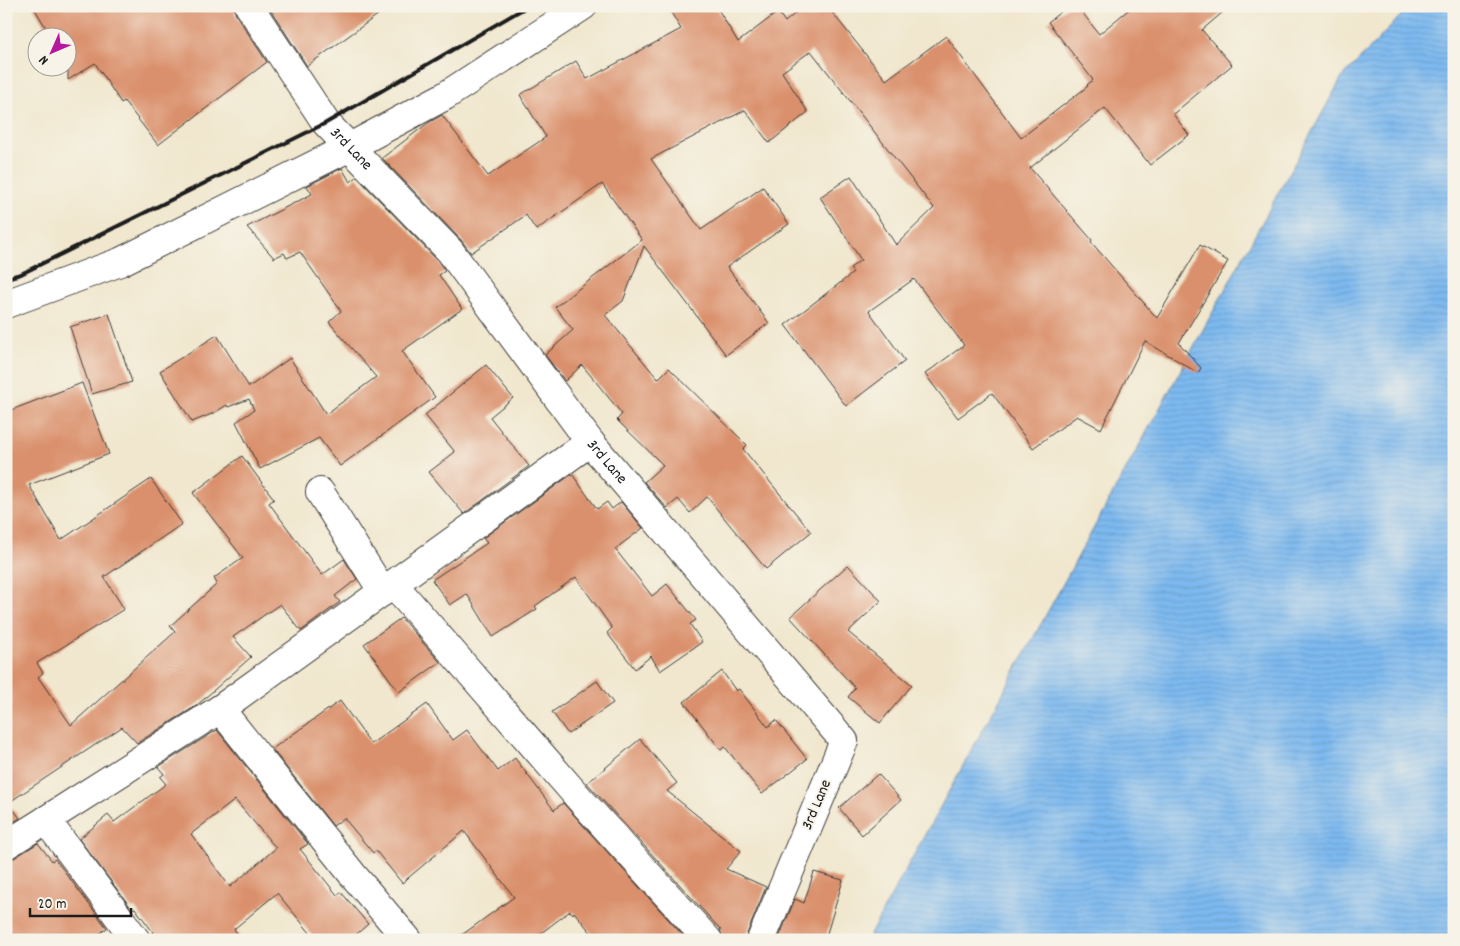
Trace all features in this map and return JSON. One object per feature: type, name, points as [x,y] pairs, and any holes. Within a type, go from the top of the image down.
[{"type":"street","name":"3rd Lane","points":[[249,6],[326,123],[450,251],[590,442],[844,741],[761,940]]},
{"type":"street","points":[[6,304],[120,262],[350,147],[445,96],[583,6]]},
{"type":"street","points":[[6,845],[220,709],[590,442]]},
{"type":"street","points":[[320,492],[388,588],[708,940]]},
{"type":"street","points":[[220,709],[353,875],[408,940]]},
{"type":"street","points":[[46,820],[136,940]]},
{"type":"water","points":[[1410,6],[1454,6],[1454,940],[867,940],[1341,79]]},
{"type":"building","points":[[33,6],[233,6],[236,15],[267,62],[158,145],[124,101],[121,103],[95,63],[78,74],[78,28],[46,28]]},
{"type":"building","points":[[268,6],[390,6],[307,66]]},
{"type":"building","points":[[667,6],[716,6],[738,42],[778,12],[785,22],[804,6],[827,6],[886,80],[946,36],[1021,138],[1088,86],[1093,80],[1048,22],[1068,6],[1077,6],[1099,34],[1133,6],[1230,6],[1202,30],[1232,65],[1173,114],[1189,135],[1150,165],[1105,108],[1030,168],[1157,318],[1200,245],[1228,261],[1179,343],[1201,368],[1198,373],[1145,341],[1101,429],[1077,416],[1033,448],[992,393],[958,418],[925,374],[964,345],[914,279],[869,311],[905,361],[846,406],[785,325],[853,273],[850,268],[861,260],[820,197],[851,176],[896,245],[934,208],[811,51],[782,72],[808,112],[769,143],[745,110],[651,159],[701,230],[763,187],[789,224],[727,267],[769,323],[726,355],[644,246],[623,301],[605,315],[658,379],[669,368],[747,445],[743,449],[811,532],[766,569],[707,497],[690,513],[678,499],[667,508],[644,482],[663,465],[617,420],[622,414],[582,365],[565,381],[545,355],[573,330],[555,307],[642,240],[602,184],[536,230],[526,215],[471,253],[461,240],[382,158],[428,123],[442,115],[488,176],[546,137],[520,95],[576,61],[587,79],[681,29]]},
{"type":"building","points":[[342,168],[350,182],[357,177],[438,261],[445,271],[439,275],[462,309],[402,351],[435,397],[340,466],[319,438],[260,469],[236,422],[254,410],[249,399],[228,407],[227,405],[214,413],[192,422],[160,371],[217,335],[249,387],[290,358],[326,414],[376,377],[329,322],[341,311],[300,252],[287,258],[284,253],[274,258],[247,227],[312,194],[307,186]]},
{"type":"building","points":[[109,314],[132,382],[92,394],[70,327]]},
{"type":"building","points":[[486,365],[513,398],[490,417],[529,466],[464,514],[429,472],[455,452],[425,415]]},
{"type":"building","points":[[82,383],[109,454],[29,485],[61,540],[151,479],[182,524],[104,577],[124,609],[37,663],[43,673],[38,677],[71,725],[175,632],[170,626],[217,584],[214,578],[243,558],[193,493],[242,456],[274,499],[269,503],[322,575],[344,559],[357,579],[335,596],[340,602],[301,631],[280,604],[233,637],[251,657],[196,706],[137,743],[122,727],[8,803],[20,818],[6,826],[6,412]]},
{"type":"building","points":[[572,474],[597,509],[607,502],[612,509],[621,502],[643,528],[615,549],[652,596],[667,584],[696,620],[690,624],[702,642],[660,671],[651,656],[635,669],[607,633],[612,628],[576,577],[535,606],[537,609],[493,637],[467,594],[450,605],[432,580],[487,543],[483,538]]},
{"type":"building","points":[[848,565],[881,601],[848,632],[912,685],[880,723],[848,697],[855,688],[790,617]]},
{"type":"building","points":[[401,618],[440,662],[399,692],[364,644]]},
{"type":"building","points":[[722,671],[736,691],[739,689],[768,727],[776,720],[807,759],[762,794],[725,747],[721,750],[684,702]]},
{"type":"building","points":[[597,681],[613,703],[568,734],[552,712]]},
{"type":"building","points":[[340,701],[371,744],[427,704],[453,740],[467,730],[498,771],[515,758],[554,810],[563,803],[687,940],[597,940],[574,912],[573,914],[570,911],[532,940],[455,940],[514,897],[464,831],[402,883],[376,851],[373,853],[344,818],[333,826],[272,749]]},
{"type":"building","points":[[217,730],[308,844],[300,849],[337,895],[341,892],[368,924],[350,940],[316,940],[277,893],[234,929],[242,940],[159,940],[135,908],[132,909],[79,839],[108,815],[114,822],[166,784],[160,777],[164,774],[158,767]],"holes":[[[235,800],[276,848],[230,887],[191,834]]]},
{"type":"building","points":[[640,739],[677,783],[667,791],[741,851],[726,869],[766,887],[746,940],[723,940],[720,929],[587,783]]},
{"type":"building","points":[[878,774],[901,800],[862,835],[839,808]]},
{"type":"building","points":[[38,843],[52,861],[55,859],[107,928],[91,940],[6,940],[6,861]]},
{"type":"building","points":[[814,872],[843,880],[825,940],[778,940],[795,899],[804,903]]},
{"type":"railway","points":[[6,278],[21,274],[326,123],[528,6]]}]
